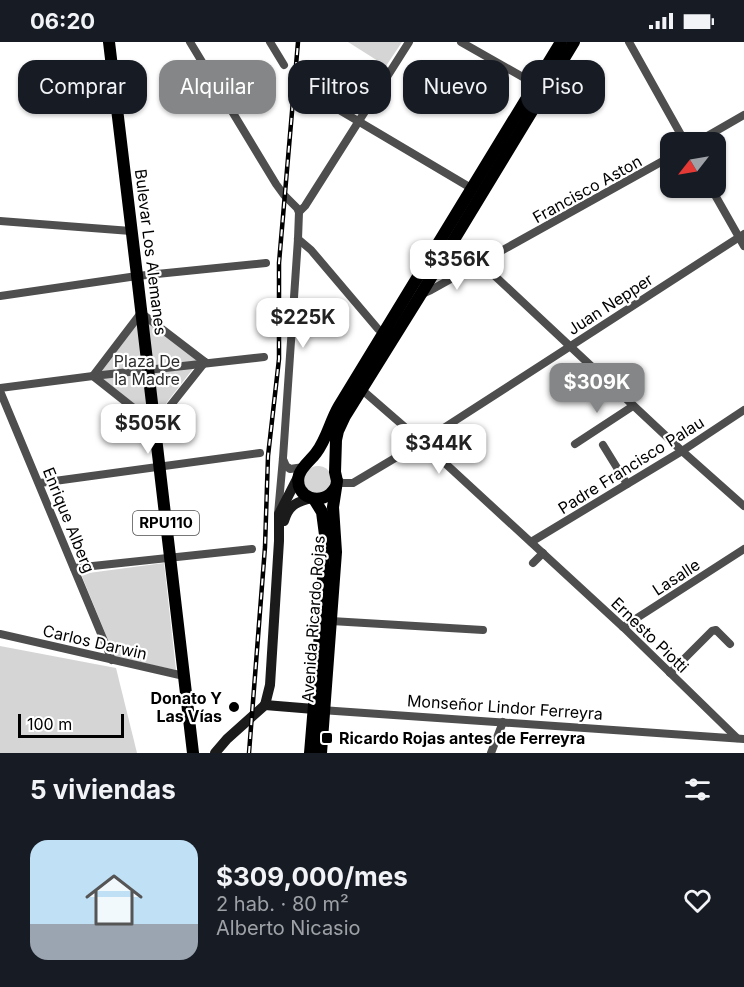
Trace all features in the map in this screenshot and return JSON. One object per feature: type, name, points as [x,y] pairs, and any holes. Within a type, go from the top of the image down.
[{"type":"main road","name":"Bulevar Los Alemanes","points":[[109,42],[193,752]]},
{"type":"main road","points":[[550,60],[561,42]]},
{"type":"main road","points":[[445,255],[574,42]]},
{"type":"main road","points":[[215,753],[265,705],[270,685],[280,510],[303,469],[321,447],[335,412],[521,107]]},
{"type":"main road","points":[[445,255],[447,245],[474,200],[476,194],[471,188]]},
{"type":"main road","name":"Avenida Ricardo Rojas","points":[[310,753],[319,710],[331,621],[336,552],[333,507],[338,431],[361,389],[445,255]]},
{"type":"main road","points":[[279,541],[288,511],[294,504],[326,497],[332,492],[335,480],[330,466],[321,462],[314,461],[303,469],[299,482],[301,490],[312,499]]},
{"type":"main road","name":"Avenida Ricardo Rojas","points":[[312,499],[322,512],[325,535],[319,710],[321,753]]},
{"type":"main road","points":[[270,685],[273,694],[283,706]]},
{"type":"main road","name":"Monseñor Lindor Ferreyra","points":[[265,705],[319,710]]},
{"type":"street","points":[[190,42],[276,184],[295,204],[299,212],[278,519]]},
{"type":"street","points":[[270,42],[284,65]]},
{"type":"street","points":[[299,212],[409,42]]},
{"type":"street","points":[[461,42],[521,76]]},
{"type":"street","points":[[629,42],[680,132]]},
{"type":"street","points":[[346,114],[471,188]]},
{"type":"street","points":[[714,132],[744,115]]},
{"type":"street","name":"Francisco Aston","points":[[421,294],[660,164]]},
{"type":"street","points":[[717,198],[741,235],[744,246]]},
{"type":"street","points":[[0,221],[131,231]]},
{"type":"street","name":"Juan Nepper","points":[[335,480],[342,483],[353,483],[422,442],[741,235]]},
{"type":"street","points":[[298,239],[311,250],[383,333]]},
{"type":"street","points":[[453,242],[481,263],[633,406],[744,506]]},
{"type":"street","points":[[0,296],[137,276],[266,263]]},
{"type":"street","points":[[93,376],[141,313],[205,362]]},
{"type":"street","points":[[0,389],[205,362],[264,357]]},
{"type":"street","points":[[93,376],[155,425],[205,362]]},
{"type":"street","name":"Enrique Alberg","points":[[0,389],[112,660]]},
{"type":"street","points":[[361,389],[531,542]]},
{"type":"street","points":[[575,444],[633,406]]},
{"type":"street","name":"Padre Francisco Palau","points":[[531,542],[682,451],[744,410]]},
{"type":"street","points":[[603,445],[627,484]]},
{"type":"street","points":[[40,483],[260,453]]},
{"type":"street","points":[[283,458],[290,469],[303,469]]},
{"type":"street","name":"Ernesto Piotti","points":[[531,542],[741,738]]},
{"type":"street","points":[[75,568],[252,549]]},
{"type":"street","name":"Lasalle","points":[[623,627],[744,549]]},
{"type":"street","points":[[533,563],[543,553]]},
{"type":"street","points":[[331,621],[483,630]]},
{"type":"street","points":[[670,673],[712,631],[716,630],[730,644]]},
{"type":"street","name":"Carlos Darwin","points":[[0,634],[184,676]]},
{"type":"street","name":"Monseñor Lindor Ferreyra","points":[[319,710],[741,738]]},
{"type":"street","points":[[491,753],[503,722]]},
{"type":"green space","points":[[348,42],[402,42],[390,60],[376,60]]},
{"type":"green space","name":"Plaza De la Madre","points":[[140,321],[145,321],[199,361],[154,419],[98,376]]},
{"type":"green space","points":[[318,466],[328,470],[332,480],[328,490],[318,494],[308,490],[304,480],[308,470]]},
{"type":"green space","points":[[164,563],[176,670],[115,657],[81,574]]},
{"type":"green space","points":[[0,646],[116,668],[137,753],[0,753]]},
{"type":"railway","points":[[249,753],[265,547],[268,456],[279,359],[279,263],[298,42]]},
{"type":"place","name":"Donato Y Las Vías","points":[[234,707]]},
{"type":"place","name":"Ricardo Rojas antes de Ferreyra","points":[[327,738]]}]
